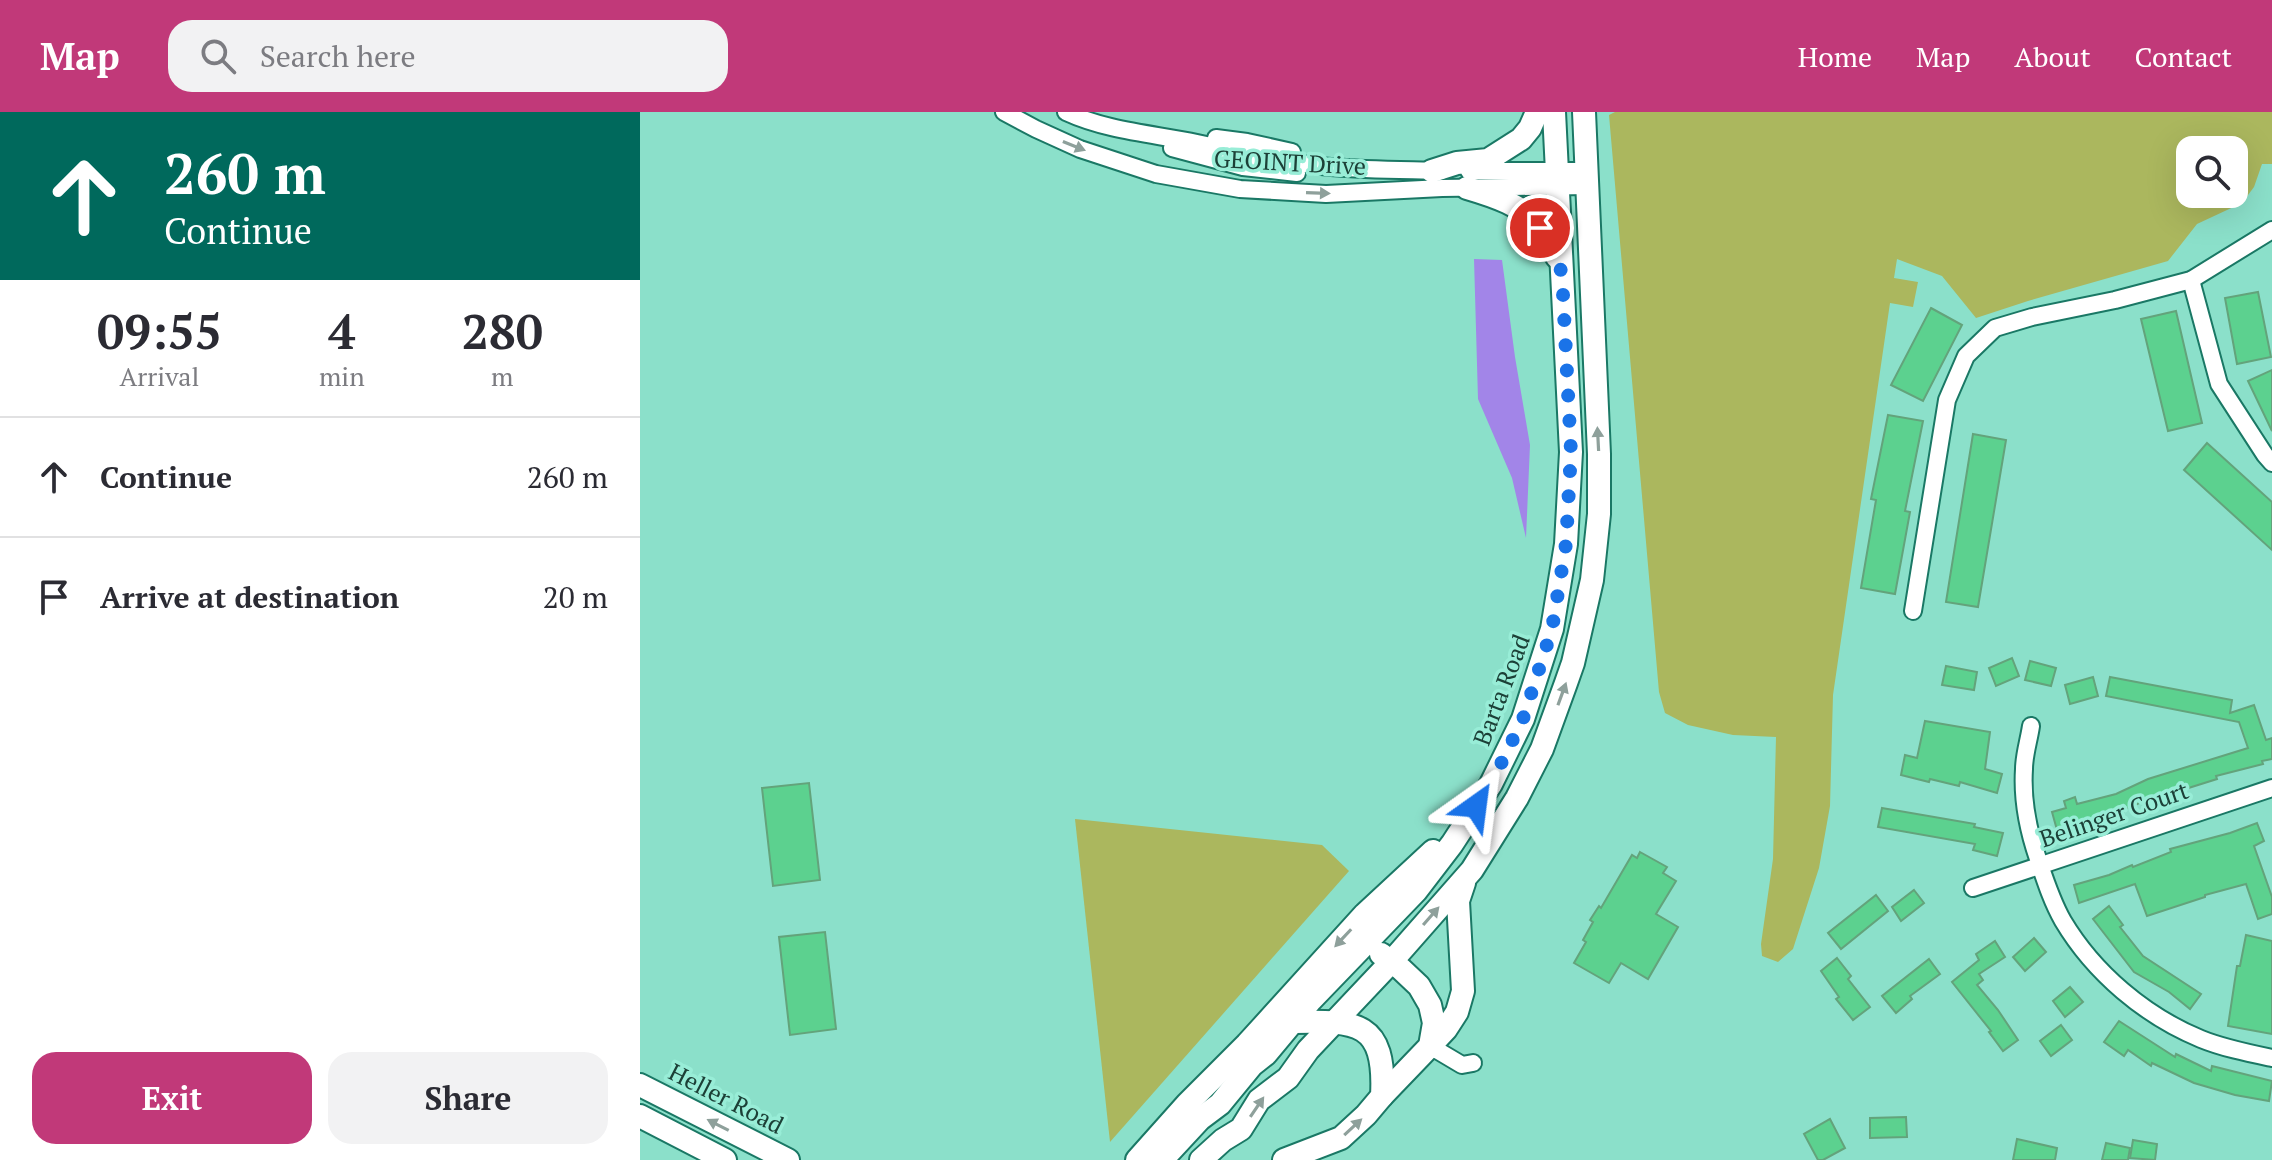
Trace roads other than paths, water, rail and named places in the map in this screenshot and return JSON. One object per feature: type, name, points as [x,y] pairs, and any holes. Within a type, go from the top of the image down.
[{"type":"street","name":"GEOINT Drive","points":[[1004,112],[1080,149],[1156,174],[1240,189],[1326,194],[1467,188],[1587,178]]},
{"type":"street","name":"GEOINT Drive","points":[[1066,112],[1140,134],[1173,148],[1243,167],[1310,174],[1330,167],[1556,179]]},
{"type":"street","points":[[1432,171],[1457,163],[1488,160],[1521,139],[1537,112]]},
{"type":"street","name":"Barta Road","points":[[1146,1158],[1220,1104],[1311,1000],[1416,891],[1491,784],[1523,719],[1552,629],[1566,544],[1571,452],[1554,112]]},
{"type":"street","points":[[1201,1160],[1241,1129],[1259,1100],[1288,1078],[1308,1050],[1465,878],[1517,798],[1542,749],[1573,663],[1592,580],[1599,514],[1584,112]]},
{"type":"street","name":"GEOINT Drive","points":[[1140,134],[1247,142],[1313,157],[1330,167]]},
{"type":"street","points":[[1467,188],[1498,197],[1520,210],[1540,228],[1560,263]]},
{"type":"street","points":[[1913,611],[1947,400],[1966,356],[1995,328],[2191,280],[2272,230]]},
{"type":"street","points":[[2191,280],[2219,384],[2272,463]]},
{"type":"street","points":[[2031,726],[2024,765],[2030,836],[2053,902],[2082,948],[2110,980],[2166,1021],[2202,1040],[2272,1058]]},
{"type":"street","name":"Belinger Court","points":[[1973,888],[2272,788]]},
{"type":"street","points":[[1146,1158],[1187,1104],[1247,1044],[1365,914],[1438,846],[1462,829]]},
{"type":"street","points":[[1284,1160],[1341,1138],[1430,1046],[1457,1012],[1463,991],[1458,901],[1465,878]]},
{"type":"street","points":[[1358,951],[1372,950],[1384,955],[1419,986],[1430,1005],[1434,1023],[1430,1046]]},
{"type":"street","points":[[1293,1022],[1350,1023],[1362,1029],[1375,1042],[1382,1064],[1382,1096]]},
{"type":"street","points":[[1430,1046],[1451,1061],[1462,1065],[1473,1063]]},
{"type":"street","name":"Heller Road","points":[[640,1085],[788,1160]]},
{"type":"street","points":[[640,1116],[725,1160]]}]
